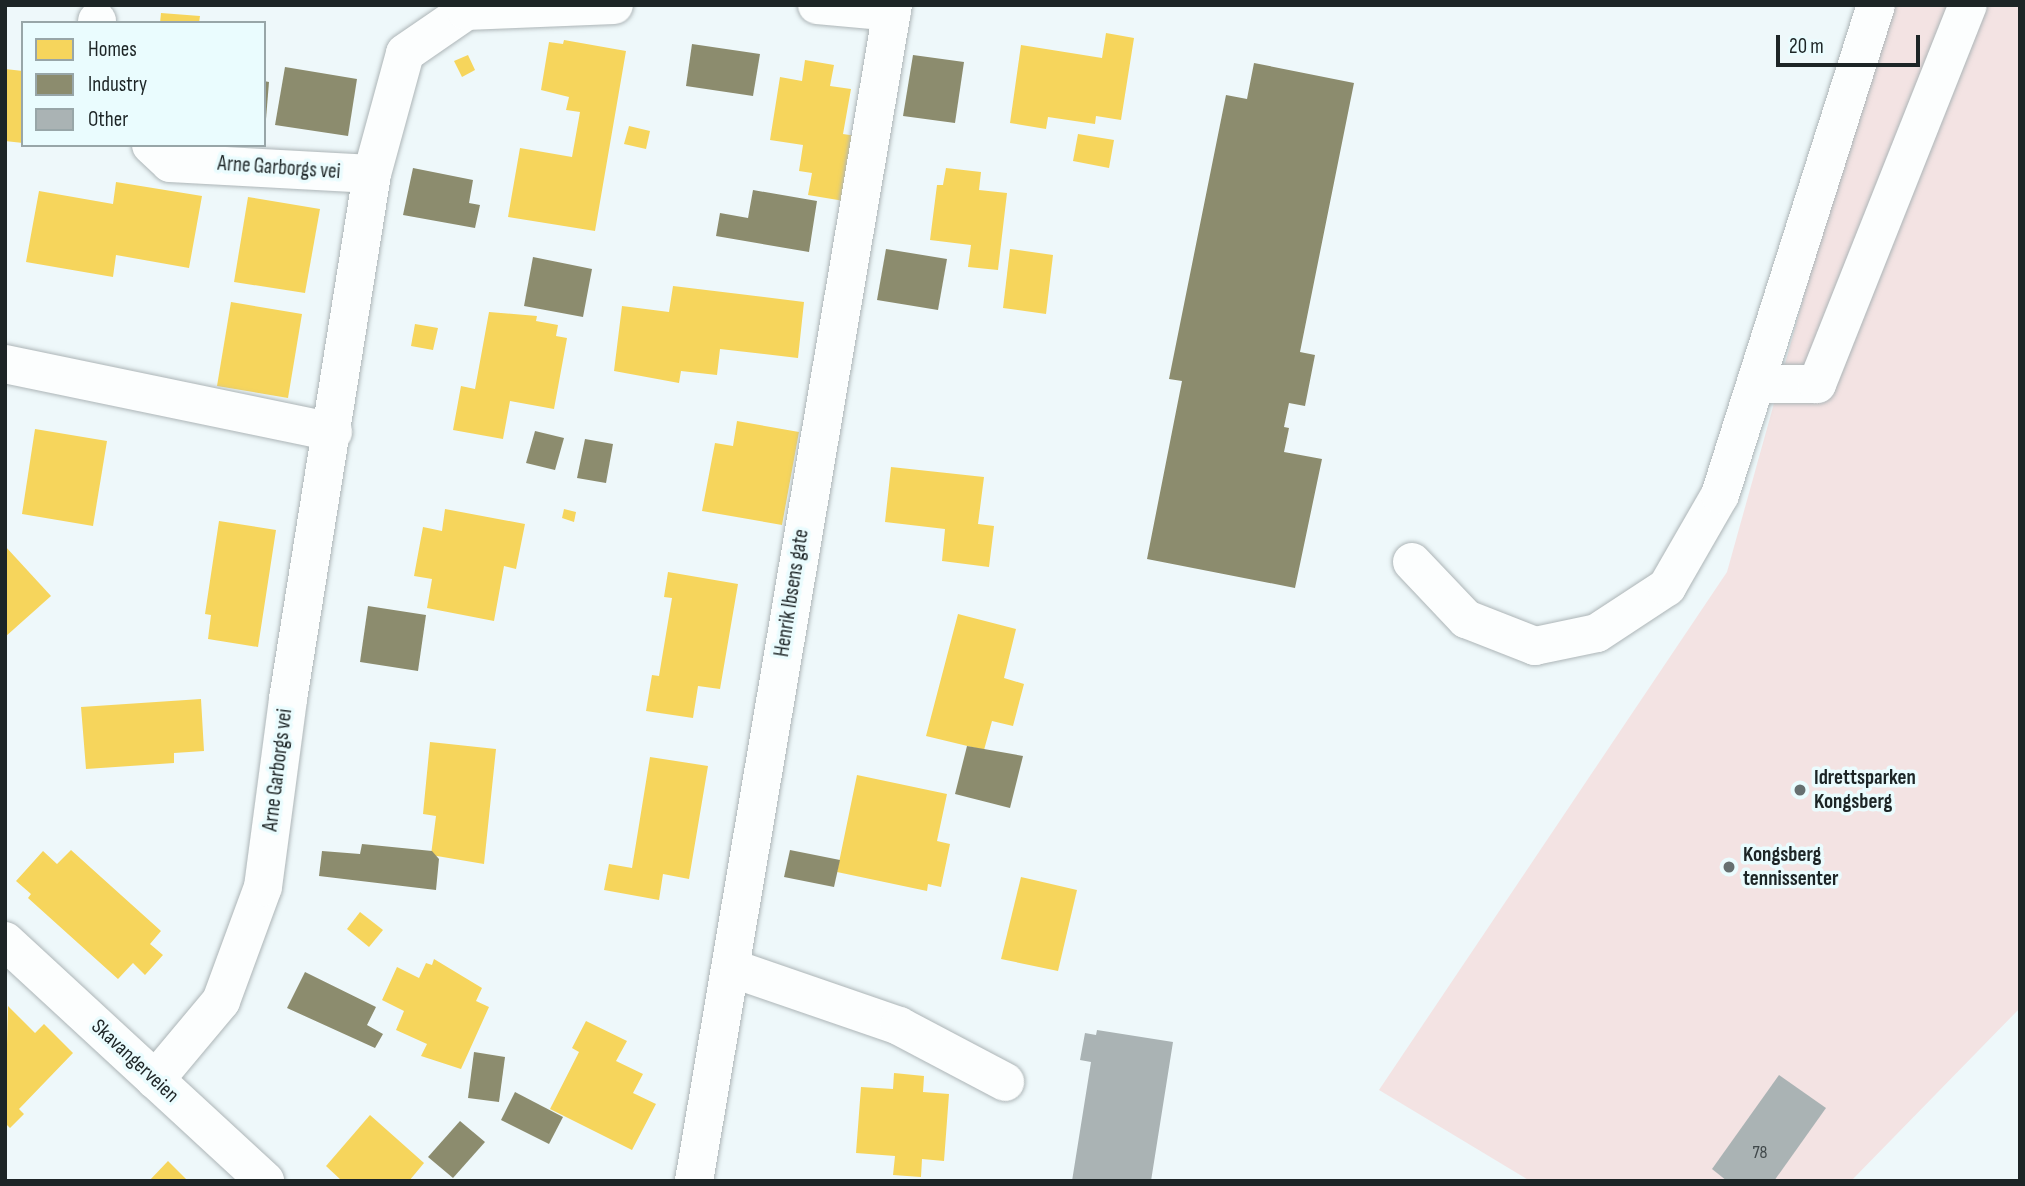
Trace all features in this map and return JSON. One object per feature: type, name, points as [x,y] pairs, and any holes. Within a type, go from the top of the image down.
[{"type":"street","name":"Arne Garborgs vei","points":[[155,1080],[221,1001],[263,887],[288,699],[333,432],[372,174],[405,53],[466,11],[614,5]]},
{"type":"street","points":[[817,5],[892,9]]},
{"type":"street","points":[[1412,562],[1466,618],[1535,646],[1597,633],[1667,587],[1720,495],[1876,5]]},
{"type":"street","points":[[1757,384],[1817,384],[1968,5]]},
{"type":"street","name":"Henrik Ibsens gate","points":[[694,1181],[892,9]]},
{"type":"street","name":"Arne Garborgs vei","points":[[152,147],[170,163],[372,174]]},
{"type":"street","points":[[5,364],[333,432]]},
{"type":"street","name":"Skavangerveien","points":[[5,941],[265,1181]]},
{"type":"street","points":[[731,968],[899,1026],[1005,1082]]},
{"type":"shaded area","name":"Idrettsparken Kongsberg","points":[[1885,5],[2020,5],[2020,1008],[1851,1181],[1530,1181],[1379,1090],[1727,572]]},
{"type":"building: Homes","points":[[161,13],[200,16],[199,21],[160,21]]},
{"type":"building: Homes","points":[[1106,33],[1134,38],[1121,120],[1096,116],[1095,124],[1048,117],[1046,129],[1010,123],[1021,45],[1102,58]]},
{"type":"building: Homes","points":[[564,40],[626,51],[595,231],[508,217],[520,148],[572,157],[580,112],[566,110],[569,97],[541,90],[549,42],[563,44]]},
{"type":"building: Homes","points":[[468,55],[475,70],[462,77],[454,61]]},
{"type":"building: Homes","points":[[805,60],[834,65],[830,86],[851,89],[843,134],[856,136],[844,201],[808,195],[812,173],[799,171],[803,145],[770,140],[780,77],[802,81]]},
{"type":"building: Homes","points":[[5,69],[21,71],[21,143],[5,141]]},
{"type":"building: Homes","points":[[629,126],[650,131],[646,149],[624,144]]},
{"type":"building: Homes","points":[[1078,134],[1114,140],[1109,168],[1073,161]]},
{"type":"building: Homes","points":[[946,168],[981,172],[979,190],[1007,193],[998,270],[968,267],[971,245],[930,240],[937,185],[943,185]]},
{"type":"building: Homes","points":[[116,182],[202,196],[189,268],[116,255],[113,277],[26,262],[39,191],[113,204]]},
{"type":"building: Homes","points":[[248,197],[320,209],[305,293],[234,282]]},
{"type":"building: Homes","points":[[1010,249],[1053,255],[1046,314],[1003,308]]},
{"type":"building: Homes","points":[[673,286],[804,302],[798,358],[720,349],[717,375],[681,371],[679,383],[614,371],[622,306],[669,312]]},
{"type":"building: Homes","points":[[231,302],[302,314],[288,398],[217,386]]},
{"type":"building: Homes","points":[[489,312],[537,316],[536,321],[558,325],[556,336],[567,338],[554,409],[510,401],[503,439],[453,430],[461,386],[475,389]]},
{"type":"building: Homes","points":[[415,324],[438,328],[433,350],[411,346]]},
{"type":"building: Homes","points":[[737,421],[799,432],[782,525],[702,511],[715,443],[733,446]]},
{"type":"building: Homes","points":[[35,429],[107,441],[93,526],[22,514]]},
{"type":"building: Homes","points":[[891,467],[984,477],[978,524],[994,526],[989,567],[942,561],[945,529],[885,522]]},
{"type":"building: Homes","points":[[445,509],[525,524],[516,569],[504,566],[494,621],[427,608],[432,579],[414,576],[423,527],[442,531]]},
{"type":"building: Homes","points":[[564,509],[576,512],[574,522],[562,518]]},
{"type":"building: Homes","points":[[219,521],[276,530],[258,647],[208,639],[211,615],[205,614]]},
{"type":"building: Homes","points":[[5,546],[51,596],[5,637]]},
{"type":"building: Homes","points":[[668,572],[738,584],[720,689],[698,686],[693,718],[646,711],[652,675],[659,676],[672,598],[664,597]]},
{"type":"building: Homes","points":[[958,614],[1016,629],[1004,678],[1024,684],[1013,726],[992,721],[984,750],[926,736]]},
{"type":"building: Homes","points":[[201,699],[204,751],[174,753],[174,763],[86,769],[81,707]]},
{"type":"building: Homes","points":[[430,742],[496,749],[484,864],[431,855],[436,816],[423,814]]},
{"type":"building: Homes","points":[[650,757],[708,766],[689,879],[663,874],[659,900],[604,890],[609,864],[632,868]]},
{"type":"building: Homes","points":[[857,775],[947,794],[937,841],[950,844],[941,887],[928,884],[927,891],[837,872]]},
{"type":"building: Homes","points":[[71,850],[161,931],[150,944],[163,955],[145,975],[133,963],[118,979],[28,898],[31,894],[16,881],[43,851],[57,864]]},
{"type":"building: Homes","points":[[1021,877],[1077,890],[1058,971],[1001,959]]},
{"type":"building: Homes","points":[[360,912],[383,930],[369,947],[347,929]]},
{"type":"building: Homes","points":[[434,959],[482,988],[476,1001],[489,1007],[461,1069],[421,1056],[427,1044],[396,1030],[404,1011],[382,1000],[397,967],[419,978],[426,963],[432,965]]},
{"type":"building: Homes","points":[[8,1006],[35,1033],[44,1024],[73,1053],[19,1109],[24,1114],[10,1128],[5,1123]]},
{"type":"building: Homes","points":[[586,1021],[627,1041],[616,1061],[643,1074],[633,1093],[656,1104],[632,1150],[550,1109],[579,1052],[572,1048]]},
{"type":"building: Homes","points":[[894,1073],[924,1076],[923,1092],[949,1094],[944,1161],[922,1159],[921,1177],[893,1175],[895,1156],[856,1153],[861,1087],[893,1089]]},
{"type":"building: Homes","points":[[370,1115],[424,1163],[409,1181],[342,1181],[326,1166]]},
{"type":"building: Homes","points":[[168,1161],[188,1181],[149,1181]]},
{"type":"building: Industry","points":[[692,44],[760,54],[753,96],[686,86]]},
{"type":"building: Industry","points":[[913,55],[964,62],[955,123],[903,116]]},
{"type":"building: Industry","points":[[1254,63],[1354,83],[1300,352],[1315,355],[1305,406],[1289,403],[1284,427],[1289,428],[1284,452],[1322,459],[1295,588],[1147,559],[1182,381],[1169,379],[1226,95],[1247,99]]},
{"type":"building: Industry","points":[[285,67],[357,79],[348,136],[275,125]]},
{"type":"building: Industry","points":[[266,81],[269,82],[266,119]]},
{"type":"building: Industry","points":[[413,168],[473,180],[469,203],[480,205],[475,228],[403,215]]},
{"type":"building: Industry","points":[[753,190],[817,201],[809,252],[716,236],[720,213],[748,218]]},
{"type":"building: Industry","points":[[886,249],[947,259],[938,310],[877,300]]},
{"type":"building: Industry","points":[[533,257],[592,269],[583,317],[524,306]]},
{"type":"building: Industry","points":[[535,431],[564,438],[555,470],[526,463]]},
{"type":"building: Industry","points":[[585,439],[613,444],[606,483],[577,478]]},
{"type":"building: Industry","points":[[368,606],[426,615],[418,671],[360,662]]},
{"type":"building: Industry","points":[[967,746],[1023,756],[1010,808],[955,794]]},
{"type":"building: Industry","points":[[362,844],[432,851],[439,859],[436,890],[319,876],[322,851],[360,854]]},
{"type":"building: Industry","points":[[790,850],[840,860],[834,887],[784,877]]},
{"type":"building: Industry","points":[[305,972],[376,1007],[367,1025],[383,1034],[375,1048],[287,1008]]},
{"type":"building: Industry","points":[[474,1052],[505,1057],[499,1102],[468,1098]]},
{"type":"building: Industry","points":[[515,1092],[563,1117],[549,1144],[501,1120]]},
{"type":"building: Industry","points":[[460,1121],[485,1142],[453,1178],[428,1157]]},
{"type":"building: Other","points":[[1097,1030],[1173,1042],[1151,1181],[1072,1181],[1091,1062],[1080,1060],[1085,1033],[1096,1035]]},
{"type":"building: Other","points":[[1779,1075],[1826,1108],[1774,1181],[1727,1181],[1712,1169]]},
{"type":"place","name":"Idrettsparken Kongsberg","points":[[1800,790]]},
{"type":"place","name":"Kongsberg tennissenter","points":[[1729,867]]}]
